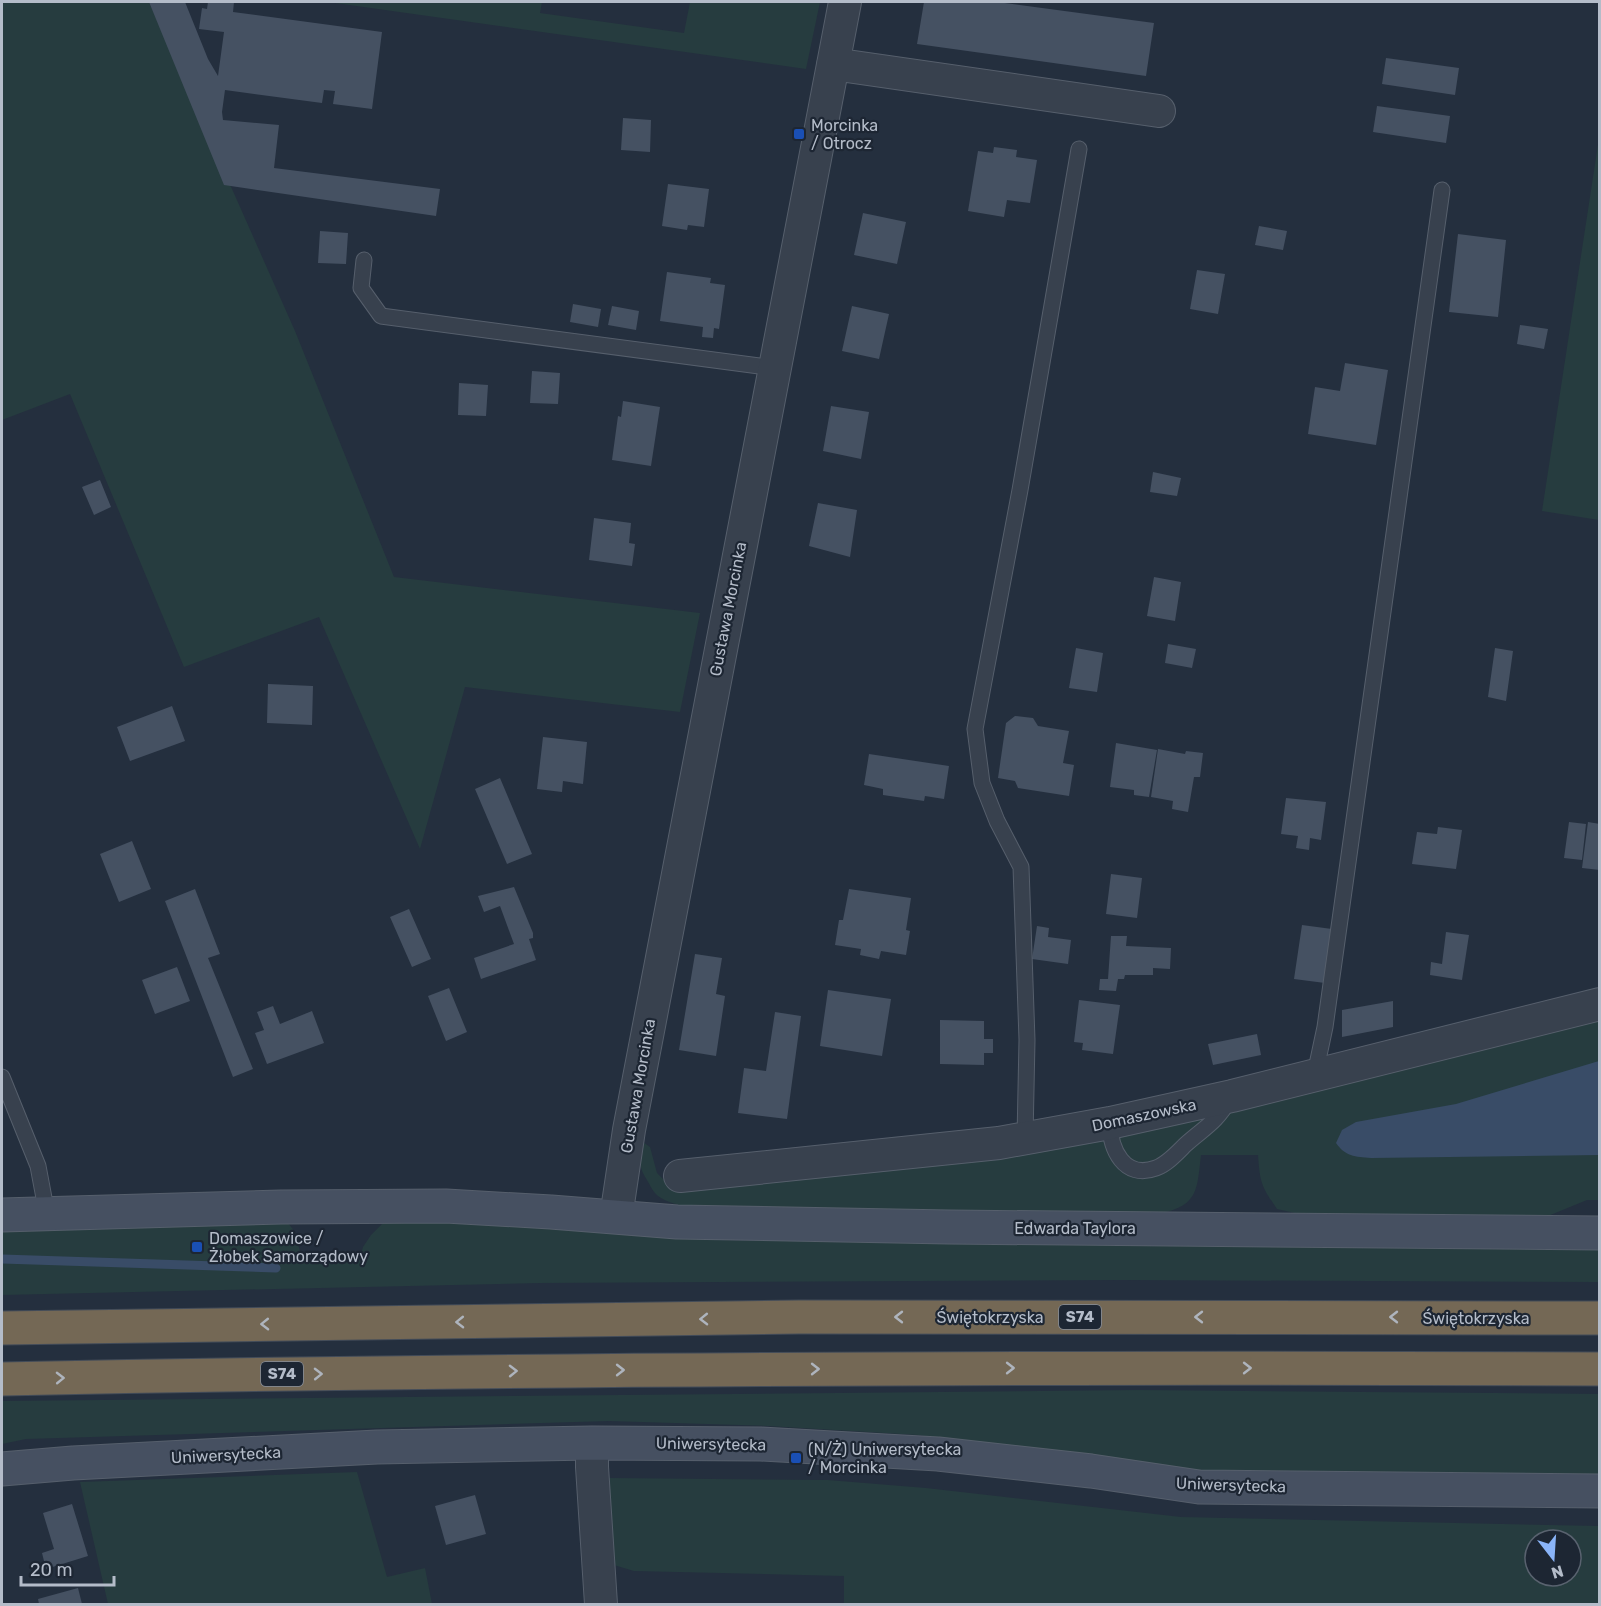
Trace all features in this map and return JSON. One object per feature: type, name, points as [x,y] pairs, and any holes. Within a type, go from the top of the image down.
[{"type":"highway","name":"Świętokrzyska","points":[[2,1328],[799,1317],[1599,1318]]},
{"type":"highway","name":"S74","points":[[2,1379],[562,1370],[1112,1367],[1599,1369]]},
{"type":"street","name":"Gustawa Morcinka","points":[[616,1217],[629,1130],[845,2]]},
{"type":"street","points":[[833,64],[1159,111]]},
{"type":"street","name":"Domaszowska","points":[[680,1176],[999,1143],[1110,1123],[1232,1096],[1599,1004]]},
{"type":"street","name":"Edwarda Taylora","points":[[2,1215],[281,1207],[446,1206],[677,1222],[1599,1233]]},
{"type":"street","points":[[592,1443],[601,1605]]},
{"type":"street","name":"Uniwersytecka","points":[[2,1469],[74,1463],[365,1448],[592,1443],[761,1444],[938,1454],[1091,1471],[1199,1487],[1599,1491]]},
{"type":"lane","points":[[1024,1138],[1027,1040],[1021,867],[997,821],[982,783],[975,729],[1020,490],[1078,149]]},
{"type":"lane","points":[[1315,1074],[1327,1016],[1442,190]]},
{"type":"lane","points":[[364,260],[362,288],[381,316],[774,368]]},
{"type":"lane","points":[[2,1077],[38,1166],[46,1214]]},
{"type":"lane","points":[[1110,1123],[1112,1147],[1123,1163],[1137,1170],[1156,1168],[1209,1127],[1232,1096]]},
{"type":"green space","points":[[2,2],[149,2],[295,331],[394,577],[700,613],[680,712],[465,687],[420,849],[319,617],[184,667],[70,394],[2,420]]},
{"type":"green space","points":[[328,2],[542,2],[540,13],[684,33],[690,2],[820,2],[806,69]]},
{"type":"green space","points":[[1599,138],[1600,520],[1542,511]]},
{"type":"green space","points":[[1599,1020],[1599,1200],[1587,1200],[1548,1216],[1299,1214],[1277,1209],[1262,1184],[1258,1155],[1201,1155],[1197,1186],[1190,1200],[1174,1210],[1162,1213],[691,1207],[678,1205],[658,1196],[644,1175],[639,1161],[640,1140],[650,1147],[657,1173],[667,1183],[679,1189]]},
{"type":"green space","points":[[285,1219],[295,1232],[303,1263],[359,1261],[363,1247],[371,1235],[382,1224],[396,1220],[483,1222],[712,1240],[1599,1248],[1600,1282],[1122,1280],[541,1283],[2,1295],[2,1227]]},
{"type":"green space","points":[[1139,1390],[1599,1394],[1600,1477],[1203,1471],[918,1435],[768,1426],[609,1421],[26,1439],[2,1444],[2,1401]]},
{"type":"green space","points":[[357,1472],[387,1577],[425,1568],[432,1604],[108,1604],[80,1482]]},
{"type":"green space","points":[[609,1478],[828,1480],[926,1488],[1181,1517],[1599,1526],[1599,1604],[844,1604],[844,1576],[634,1571],[614,1565]]},
{"type":"water","points":[[1599,1061],[1599,1155],[1371,1158],[1351,1155],[1343,1151],[1336,1143],[1342,1130],[1356,1122],[1456,1104]]},
{"type":"building","points":[[149,2],[185,2],[208,59],[218,76],[224,32],[199,29],[202,8],[207,9],[208,2],[234,2],[233,12],[382,32],[372,109],[333,104],[335,91],[324,90],[322,103],[225,90],[223,120],[279,125],[274,168],[440,189],[436,216],[224,185]]},
{"type":"building","points":[[924,2],[997,2],[1154,23],[1146,76],[917,44]]},
{"type":"building","points":[[1386,58],[1459,68],[1455,95],[1382,84]]},
{"type":"building","points":[[1377,106],[1450,116],[1446,143],[1373,132]]},
{"type":"building","points":[[623,118],[651,120],[650,152],[621,150]]},
{"type":"building","points":[[994,147],[1017,150],[1016,157],[1037,160],[1030,203],[1007,200],[1004,217],[968,211],[978,151],[993,153]]},
{"type":"building","points":[[668,184],[709,189],[704,227],[688,225],[687,230],[662,226]]},
{"type":"building","points":[[863,213],[906,222],[897,264],[854,255]]},
{"type":"building","points":[[1259,226],[1287,231],[1283,250],[1255,245]]},
{"type":"building","points":[[320,231],[348,233],[346,264],[318,263]]},
{"type":"building","points":[[1458,234],[1506,240],[1498,317],[1449,312]]},
{"type":"building","points":[[1197,270],[1225,274],[1218,314],[1190,309]]},
{"type":"building","points":[[667,272],[711,278],[710,283],[725,285],[719,329],[714,328],[713,338],[702,337],[703,327],[660,321]]},
{"type":"building","points":[[573,304],[601,309],[598,327],[570,322]]},
{"type":"building","points":[[612,306],[639,311],[636,330],[608,325]]},
{"type":"building","points":[[852,306],[889,314],[879,359],[842,351]]},
{"type":"building","points":[[1520,325],[1548,329],[1544,349],[1517,344]]},
{"type":"building","points":[[1345,363],[1388,370],[1376,445],[1308,434],[1315,387],[1340,391]]},
{"type":"building","points":[[532,371],[560,373],[558,404],[530,403]]},
{"type":"building","points":[[459,383],[488,385],[486,416],[458,415]]},
{"type":"building","points":[[623,401],[660,407],[651,466],[612,460],[618,416],[621,417]]},
{"type":"building","points":[[831,406],[869,412],[861,459],[823,451]]},
{"type":"building","points":[[1153,472],[1181,478],[1177,496],[1150,492]]},
{"type":"building","points":[[100,480],[111,507],[94,515],[82,487]]},
{"type":"building","points":[[818,503],[857,510],[850,557],[809,546]]},
{"type":"building","points":[[594,518],[631,523],[629,543],[635,544],[632,566],[589,560]]},
{"type":"building","points":[[1154,577],[1181,582],[1175,621],[1147,616]]},
{"type":"building","points":[[1168,644],[1196,649],[1192,668],[1165,663]]},
{"type":"building","points":[[1076,648],[1103,653],[1097,692],[1069,688]]},
{"type":"building","points":[[1495,648],[1513,651],[1506,701],[1488,697]]},
{"type":"building","points":[[268,684],[313,686],[312,725],[267,723]]},
{"type":"building","points":[[172,706],[185,741],[130,761],[117,727]]},
{"type":"building","points":[[1015,716],[1033,718],[1038,726],[1069,731],[1063,763],[1074,765],[1069,796],[1018,788],[1015,781],[998,778],[1006,723]]},
{"type":"building","points":[[543,737],[587,742],[583,784],[563,781],[562,792],[537,789]]},
{"type":"building","points":[[1116,743],[1157,750],[1149,797],[1134,795],[1134,790],[1110,787]]},
{"type":"building","points":[[1158,749],[1185,754],[1186,751],[1203,753],[1200,777],[1194,777],[1188,812],[1172,809],[1173,801],[1151,797]]},
{"type":"building","points":[[869,754],[949,766],[944,799],[925,796],[924,801],[883,795],[883,789],[864,785]]},
{"type":"building","points":[[500,778],[532,854],[507,864],[475,789]]},
{"type":"building","points":[[1286,798],[1326,802],[1321,840],[1310,838],[1309,850],[1296,848],[1298,836],[1281,834]]},
{"type":"building","points":[[1569,822],[1586,824],[1582,860],[1564,858]]},
{"type":"building","points":[[1588,822],[1600,824],[1600,870],[1582,868]]},
{"type":"building","points":[[1438,827],[1462,830],[1456,869],[1412,864],[1417,832],[1437,834]]},
{"type":"building","points":[[132,841],[151,889],[119,902],[100,854]]},
{"type":"building","points":[[1111,874],[1142,878],[1137,918],[1106,914]]},
{"type":"building","points":[[514,887],[533,933],[533,938],[529,939],[536,960],[481,979],[474,958],[514,944],[500,906],[484,912],[478,896]]},
{"type":"building","points":[[195,889],[220,954],[208,958],[253,1069],[233,1077],[165,901]]},
{"type":"building","points":[[849,889],[911,898],[906,930],[910,931],[906,955],[881,951],[879,959],[860,955],[861,949],[835,945],[839,920],[843,920]]},
{"type":"building","points":[[409,909],[431,959],[412,967],[390,917]]},
{"type":"building","points":[[1302,925],[1332,929],[1325,983],[1294,979]]},
{"type":"building","points":[[1037,926],[1049,928],[1048,937],[1071,940],[1068,964],[1032,959]]},
{"type":"building","points":[[1446,932],[1469,935],[1462,980],[1430,975],[1431,962],[1442,964]]},
{"type":"building","points":[[1111,936],[1127,936],[1126,946],[1171,948],[1170,969],[1153,968],[1153,975],[1125,975],[1124,979],[1118,979],[1116,991],[1099,990],[1100,979],[1108,979]]},
{"type":"building","points":[[695,954],[722,958],[716,994],[725,996],[716,1056],[679,1050]]},
{"type":"building","points":[[177,967],[190,1001],[155,1014],[142,980]]},
{"type":"building","points":[[449,988],[467,1032],[446,1041],[428,996]]},
{"type":"building","points":[[828,990],[891,999],[882,1056],[820,1046]]},
{"type":"building","points":[[1079,1000],[1120,1005],[1113,1054],[1082,1050],[1083,1043],[1074,1042]]},
{"type":"building","points":[[1393,1001],[1393,1027],[1342,1037],[1342,1010]]},
{"type":"building","points":[[273,1006],[280,1024],[312,1011],[324,1043],[267,1064],[255,1033],[264,1030],[257,1012]]},
{"type":"building","points":[[775,1012],[801,1016],[787,1119],[738,1113],[744,1068],[766,1071]]},
{"type":"building","points":[[940,1020],[984,1021],[984,1039],[993,1039],[993,1053],[984,1053],[984,1065],[940,1064]]},
{"type":"building","points":[[1257,1034],[1261,1055],[1213,1065],[1208,1044]]},
{"type":"building","points":[[475,1495],[486,1534],[446,1545],[435,1506]]},
{"type":"building","points":[[72,1504],[88,1556],[46,1569],[42,1553],[54,1549],[43,1513]]},
{"type":"building","points":[[78,1588],[82,1604],[39,1604],[38,1599]]},
{"type":"waterway","points":[[2,1259],[276,1268]]},
{"type":"place","name":"Morcinka / Otrocz","points":[[799,134]]},
{"type":"place","name":"Domaszowice / Żłobek Samorządowy","points":[[197,1247]]},
{"type":"place","name":"(N/Ż) Uniwersytecka / Morcinka","points":[[796,1458]]}]
